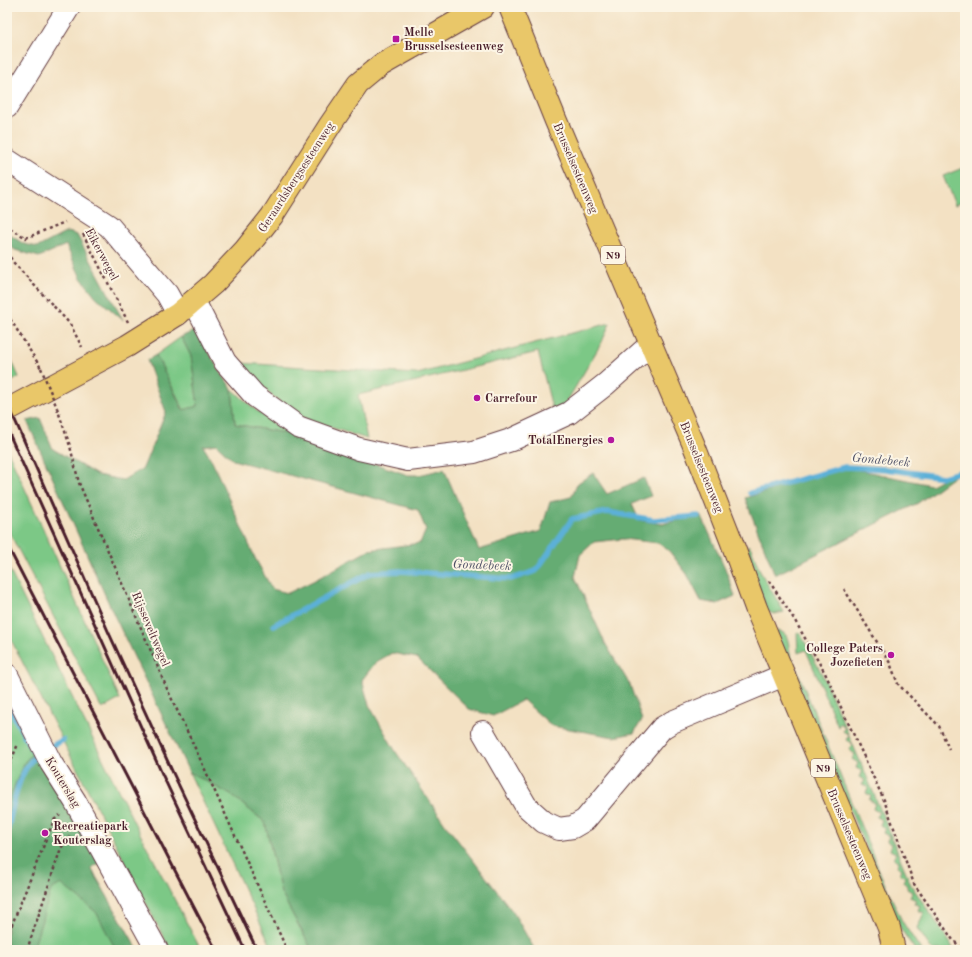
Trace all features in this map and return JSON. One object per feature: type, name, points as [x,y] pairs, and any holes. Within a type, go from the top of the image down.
[{"type":"main road","name":"Geraardsbergsesteenweg","points":[[7,410],[138,340],[186,307],[213,284],[245,250],[272,216],[358,84],[381,65],[483,7]]},
{"type":"main road","name":"Brusselsesteenweg","points":[[510,7],[556,121],[693,443],[756,608],[889,928],[894,950]]},
{"type":"main road","name":"Brusselsesteenweg","points":[[889,928],[909,950]]},
{"type":"street","points":[[7,106],[69,7]]},
{"type":"street","points":[[7,160],[109,226],[167,294],[186,307],[225,362],[255,396],[298,427],[359,449],[408,460],[474,452],[511,440],[568,413],[603,366],[647,337]]},
{"type":"street","name":"Kouterslag","points":[[7,675],[51,763],[76,801],[157,950]]},
{"type":"street","points":[[483,732],[526,806],[544,822],[559,829],[573,827],[585,820],[662,728],[672,722],[784,675]]},
{"type":"path","name":"Eikerwegel","points":[[7,224],[8,227],[26,238],[70,220]]},
{"type":"path","name":"Eikerwegel","points":[[80,229],[138,340]]},
{"type":"path","points":[[7,252],[13,262],[70,324],[92,365]]},
{"type":"path","name":"Rijsseveltwegel","points":[[7,314],[41,368],[58,408],[70,446],[79,483],[168,691],[287,950]]},
{"type":"path","points":[[767,578],[794,619],[825,673],[884,800],[914,884],[947,932],[961,949]]},
{"type":"path","points":[[844,589],[890,663],[898,684],[939,726],[949,749]]},
{"type":"path","points":[[7,937],[54,820],[76,801]]},
{"type":"path","points":[[27,950],[61,848],[73,833]]},
{"type":"green space","points":[[965,167],[965,200],[955,205],[943,176]]},
{"type":"green space","points":[[67,232],[77,235],[123,320],[96,297],[81,278],[66,245],[39,257],[15,250],[7,244],[7,233],[24,244],[38,247]]},
{"type":"green space","points":[[610,323],[602,342],[563,408],[552,408],[538,352],[358,395],[367,439],[308,420],[290,411],[256,381],[240,363],[417,374]]},
{"type":"green space","points":[[196,330],[232,389],[235,424],[289,434],[408,475],[419,475],[444,469],[479,550],[541,531],[550,502],[571,497],[578,483],[593,473],[607,494],[644,478],[651,496],[632,504],[639,520],[662,524],[701,515],[725,568],[735,596],[717,604],[701,601],[687,574],[669,551],[658,543],[623,539],[594,542],[580,555],[575,577],[605,643],[630,685],[642,720],[634,733],[614,737],[552,726],[523,700],[493,716],[469,709],[417,658],[392,653],[376,662],[362,680],[369,705],[396,752],[446,825],[513,912],[535,950],[312,950],[281,893],[265,822],[231,795],[189,772],[114,615],[27,421],[40,418],[53,449],[97,475],[123,480],[143,468],[166,412],[147,360],[156,355],[183,410],[198,406],[191,356],[181,337]],"holes":[[[216,444],[233,460],[418,510],[426,530],[420,543],[369,550],[288,593],[272,589],[255,558],[211,459],[203,446]]]},
{"type":"green space","points":[[181,337],[191,356],[198,406],[184,410],[156,355]]},
{"type":"green space","points":[[7,350],[19,377],[11,382],[7,372]]},
{"type":"green space","points":[[232,389],[257,411],[289,434],[235,424]]},
{"type":"green space","points":[[7,449],[120,699],[102,709],[7,528]]},
{"type":"green space","points":[[845,467],[931,485],[948,476],[960,472],[918,503],[775,575],[745,498]]},
{"type":"green space","points":[[748,545],[751,548],[761,573],[784,612],[774,614],[766,611],[747,548]]},
{"type":"green space","points":[[7,565],[135,824],[201,950],[170,950],[7,632]]},
{"type":"green space","points":[[777,631],[784,634],[788,639],[790,653],[884,882],[902,921],[921,950],[915,950],[897,923],[776,632]]},
{"type":"green space","points":[[799,632],[822,674],[849,735],[843,731],[845,727],[840,723],[838,727],[806,650],[798,653],[797,633]]},
{"type":"green space","name":"Recreatiepark Kouterslag","points":[[7,696],[91,868],[138,950],[7,950]]},
{"type":"green space","points":[[849,735],[852,744],[846,740]]},
{"type":"green space","points":[[853,744],[911,885],[951,944],[952,950],[932,950],[917,928],[924,913],[918,910],[920,906],[914,903],[916,900],[910,897],[912,892],[907,889],[908,885],[903,882],[905,877],[900,874],[902,869],[897,866],[899,861],[893,858],[896,853],[890,850],[892,844],[887,841],[889,836],[883,833],[885,828],[880,825],[882,820],[876,817],[879,812],[873,809],[875,803],[869,800],[871,796],[866,793],[868,787],[862,785],[865,780],[859,777],[862,771],[856,768],[858,763],[852,759],[855,754],[849,750]]},
{"type":"green space","name":"Recreatiepark Kouterslag","points":[[36,751],[100,863],[91,868],[138,950],[116,950],[96,912],[61,884],[51,890],[33,950],[7,950],[7,803],[25,761]]},
{"type":"green space","points":[[189,772],[231,795],[265,822],[281,893],[312,950],[273,950]]},
{"type":"waterway","name":"Gondebeek","points":[[750,493],[845,467],[885,469],[943,477],[965,470]]},
{"type":"waterway","name":"Gondebeek","points":[[274,625],[370,573],[400,571],[511,579],[536,571],[572,519],[607,512],[654,520],[698,516]]},
{"type":"waterway","points":[[7,704],[21,730]]},
{"type":"waterway","points":[[23,734],[33,751]]},
{"type":"waterway","name":"Gondebeek","points":[[48,748],[63,740]]},
{"type":"waterway","name":"Gondebeek","points":[[7,832],[14,800],[22,777],[33,758],[41,752]]},
{"type":"railway","points":[[7,402],[108,631],[173,773],[257,950]]},
{"type":"railway","points":[[7,429],[163,776],[245,950]]},
{"type":"railway","points":[[7,545],[216,950]]},
{"type":"place","name":"Melle Brusselsesteenweg","points":[[396,39]]},
{"type":"place","name":"Carrefour","points":[[477,398]]},
{"type":"place","name":"TotalEnergies","points":[[611,440]]},
{"type":"place","name":"College Paters Jozefieten","points":[[891,655]]},
{"type":"place","name":"Recreatiepark Kouterslag","points":[[45,833]]}]
